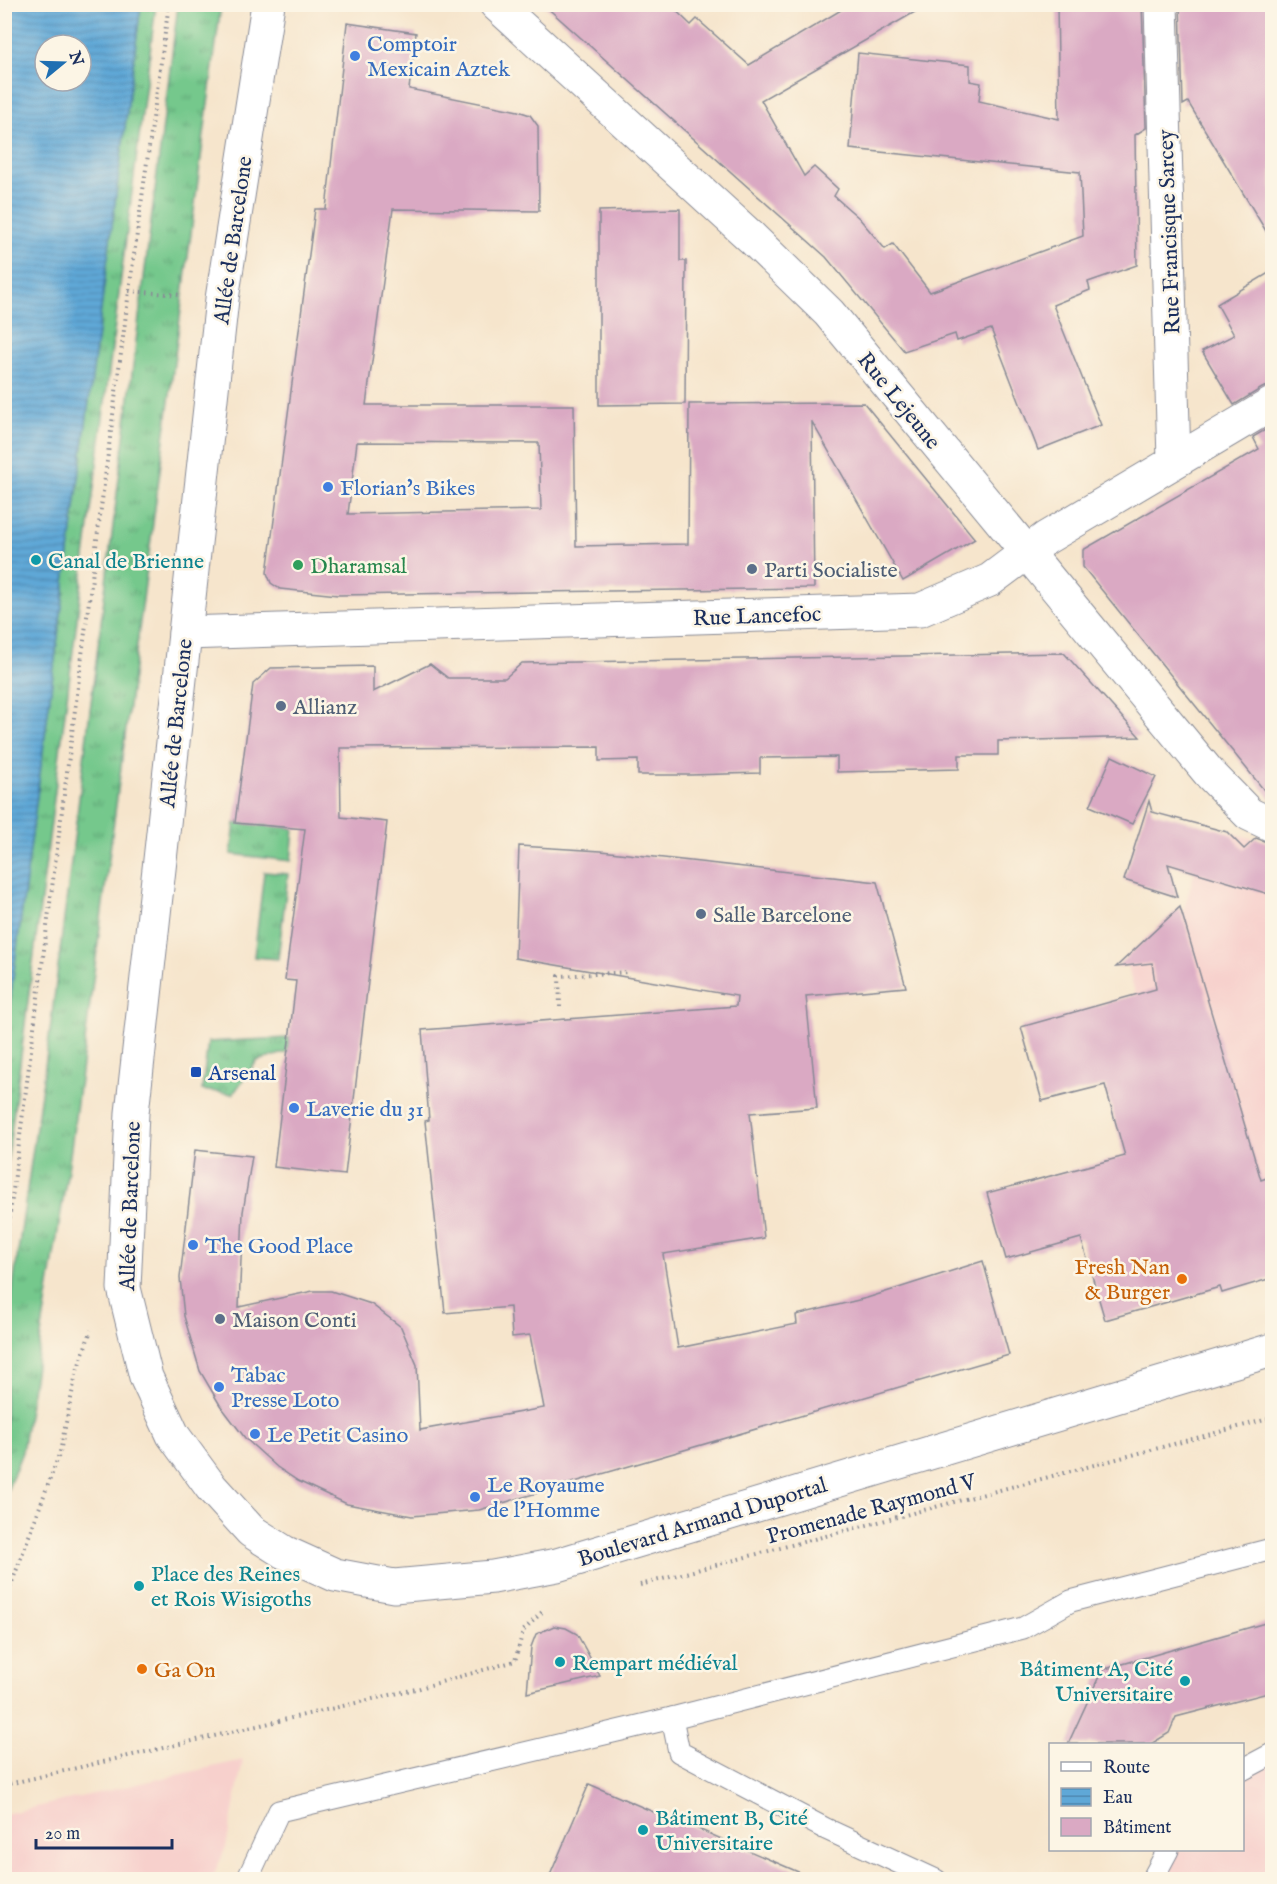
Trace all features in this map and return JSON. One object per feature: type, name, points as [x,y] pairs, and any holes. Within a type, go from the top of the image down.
[{"type":"street","name":"Allée de Barcelone","points":[[173,1435],[146,1377],[124,1288],[131,1125],[222,299],[268,4]]},
{"type":"street","name":"Rue Lejeune","points":[[496,4],[752,238],[829,313],[1210,774],[1249,814],[1272,825]]},
{"type":"street","name":"Rue Francisque Sarcey","points":[[1161,4],[1174,460]]},
{"type":"street","name":"Rue Lancefoc","points":[[185,633],[920,610],[990,580],[1046,538],[1174,460],[1272,404]]},
{"type":"street","name":"Boulevard Armand Duportal","points":[[173,1435],[210,1487],[251,1531],[310,1566],[366,1583],[394,1586],[483,1578],[557,1565],[1272,1350]]},
{"type":"lane","points":[[247,1880],[279,1810],[672,1718],[1023,1628],[1071,1601],[1272,1549]]},
{"type":"lane","points":[[672,1718],[680,1752],[826,1829],[936,1880]]},
{"type":"lane","points":[[1244,1769],[1272,1754]]},
{"type":"lane","points":[[1152,1880],[1167,1851]]},
{"type":"path","points":[[4,1260],[129,291],[169,4]]},
{"type":"path","points":[[129,291],[157,293]]},
{"type":"path","points":[[561,1007],[559,976],[629,972]]},
{"type":"path","points":[[4,1604],[60,1452],[76,1374],[91,1329]]},
{"type":"path","name":"Promenade Raymond V","points":[[639,1586],[1272,1418]]},
{"type":"path","points":[[4,1785],[420,1688],[515,1661],[523,1631],[546,1608],[535,1569]]},
{"type":"shaded area","points":[[1208,826],[1272,844],[1272,1278],[1222,1293],[1125,958],[1161,925],[1183,931],[1181,919]]},
{"type":"shaded area","points":[[243,1760],[226,1847],[212,1879],[5,1879],[5,1814]]},
{"type":"shaded area","points":[[1272,1760],[1272,1879],[1157,1880],[1177,1851],[1244,1851],[1244,1780],[1253,1770]]},
{"type":"green space","points":[[5,5],[11,5],[5,53]]},
{"type":"green space","points":[[141,5],[156,5],[5,1180],[5,1039]]},
{"type":"green space","points":[[178,5],[221,5],[69,1163],[22,1452],[5,1496],[5,1342],[50,1031]]},
{"type":"green space","points":[[235,823],[294,828],[291,861],[231,854]]},
{"type":"green space","points":[[264,872],[288,874],[278,959],[254,957]]},
{"type":"green space","points":[[289,1038],[288,1052],[257,1061],[233,1094],[202,1090],[208,1042]]},
{"type":"water","name":"Canal de Brienne","points":[[11,5],[141,5],[5,1039],[4,53]]},
{"type":"building","points":[[543,4],[669,4],[691,25],[697,19],[749,65],[851,4],[929,4],[761,100],[804,176],[814,167],[838,189],[834,196],[859,218],[885,249],[893,244],[930,292],[1083,236],[1080,172],[850,149],[858,53],[970,65],[970,81],[981,83],[979,101],[1059,119],[1057,4],[1142,4],[1146,128],[1135,135],[1137,265],[1088,282],[1090,290],[1053,305],[1101,425],[1038,450],[991,329],[957,341],[955,334],[904,351],[826,257]]},
{"type":"building","points":[[1180,4],[1271,4],[1272,241],[1188,102],[1183,105]]},
{"type":"building","points":[[347,23],[416,33],[409,89],[518,111],[530,115],[538,126],[539,211],[393,209],[366,405],[574,405],[576,546],[688,544],[689,404],[864,403],[975,539],[903,581],[812,422],[814,588],[338,595],[280,589],[271,583],[267,573],[315,209],[326,209]],"holes":[[[357,442],[539,443],[541,510],[348,514]]]},
{"type":"building","points":[[680,209],[680,261],[686,261],[685,404],[599,405],[599,211]]},
{"type":"building","points":[[1272,271],[1272,385],[1262,388],[1234,405],[1202,351],[1234,335],[1217,304]]},
{"type":"building","points":[[1272,426],[1272,800],[1083,567],[1083,550],[1259,449],[1253,437]]},
{"type":"building","points":[[1064,653],[1140,737],[998,741],[998,755],[959,755],[959,769],[837,772],[837,757],[760,758],[760,773],[690,775],[638,775],[638,760],[599,761],[599,747],[340,748],[341,817],[387,822],[345,1175],[274,1167],[296,981],[285,980],[305,829],[235,823],[253,684],[271,668],[373,666],[373,692],[430,664],[448,678],[505,678],[522,663]]},
{"type":"building","points":[[1112,756],[1156,777],[1132,824],[1090,806]]},
{"type":"building","points":[[1149,801],[1152,812],[1227,832],[1244,849],[1256,838],[1272,844],[1272,895],[1168,864],[1177,897],[1124,880]]},
{"type":"building","points":[[519,846],[601,851],[877,882],[906,987],[806,996],[817,1108],[750,1113],[764,1238],[663,1254],[678,1348],[797,1324],[796,1315],[867,1298],[983,1261],[1009,1355],[479,1510],[412,1516],[347,1504],[298,1481],[277,1467],[245,1438],[220,1405],[200,1371],[184,1316],[180,1278],[195,1150],[252,1156],[243,1212],[239,1307],[313,1291],[331,1291],[371,1304],[401,1327],[417,1365],[420,1430],[544,1408],[530,1335],[512,1337],[510,1307],[445,1313],[425,1121],[429,1120],[422,1030],[736,1006],[737,996],[515,958]]},
{"type":"building","points":[[1180,907],[1261,1180],[1272,1176],[1272,1278],[1222,1293],[1220,1287],[1105,1320],[1081,1238],[1006,1259],[987,1193],[1125,1156],[1105,1085],[1042,1101],[1021,1027],[1156,989],[1152,963],[1116,967]]},
{"type":"building","name":"Bâtiment A, Cité Universitaire","points":[[1272,1621],[1272,1692],[1176,1717],[1169,1733],[1153,1743],[1068,1743],[1102,1670]]},
{"type":"building","points":[[554,1626],[566,1628],[577,1634],[600,1676],[527,1693],[531,1647],[536,1634]]},
{"type":"building","name":"Bâtiment B, Cité Universitaire","points":[[589,1784],[681,1824],[682,1822],[817,1880],[548,1880]]},
{"type":"place","name":"Comptoir Mexicain Aztek","points":[[355,56]]},
{"type":"place","name":"Florian's Bikes","points":[[328,487]]},
{"type":"place","name":"Canal de Brienne","points":[[36,560]]},
{"type":"place","name":"Dharamsal","points":[[298,565]]},
{"type":"place","name":"Parti Socialiste","points":[[752,569]]},
{"type":"place","name":"Allianz","points":[[281,706]]},
{"type":"place","name":"Salle Barcelone","points":[[701,914]]},
{"type":"place","name":"Arsenal","points":[[196,1072]]},
{"type":"place","name":"Laverie du 31","points":[[294,1108]]},
{"type":"place","name":"The Good Place","points":[[193,1245]]},
{"type":"place","name":"Fresh Nan & Burger","points":[[1182,1279]]},
{"type":"place","name":"Maison Conti","points":[[220,1319]]},
{"type":"place","name":"Tabac Presse Loto","points":[[219,1387]]},
{"type":"place","name":"Le Petit Casino","points":[[255,1434]]},
{"type":"place","name":"Le Royaume de l'Homme","points":[[475,1497]]},
{"type":"place","name":"Place des Reines et Rois Wisigoths","points":[[139,1586]]},
{"type":"place","name":"Rempart médiéval","points":[[560,1662]]},
{"type":"place","name":"Ga On","points":[[142,1669]]},
{"type":"place","name":"Bâtiment A, Cité Universitaire","points":[[1185,1681]]},
{"type":"place","name":"Bâtiment B, Cité Universitaire","points":[[643,1830]]}]
